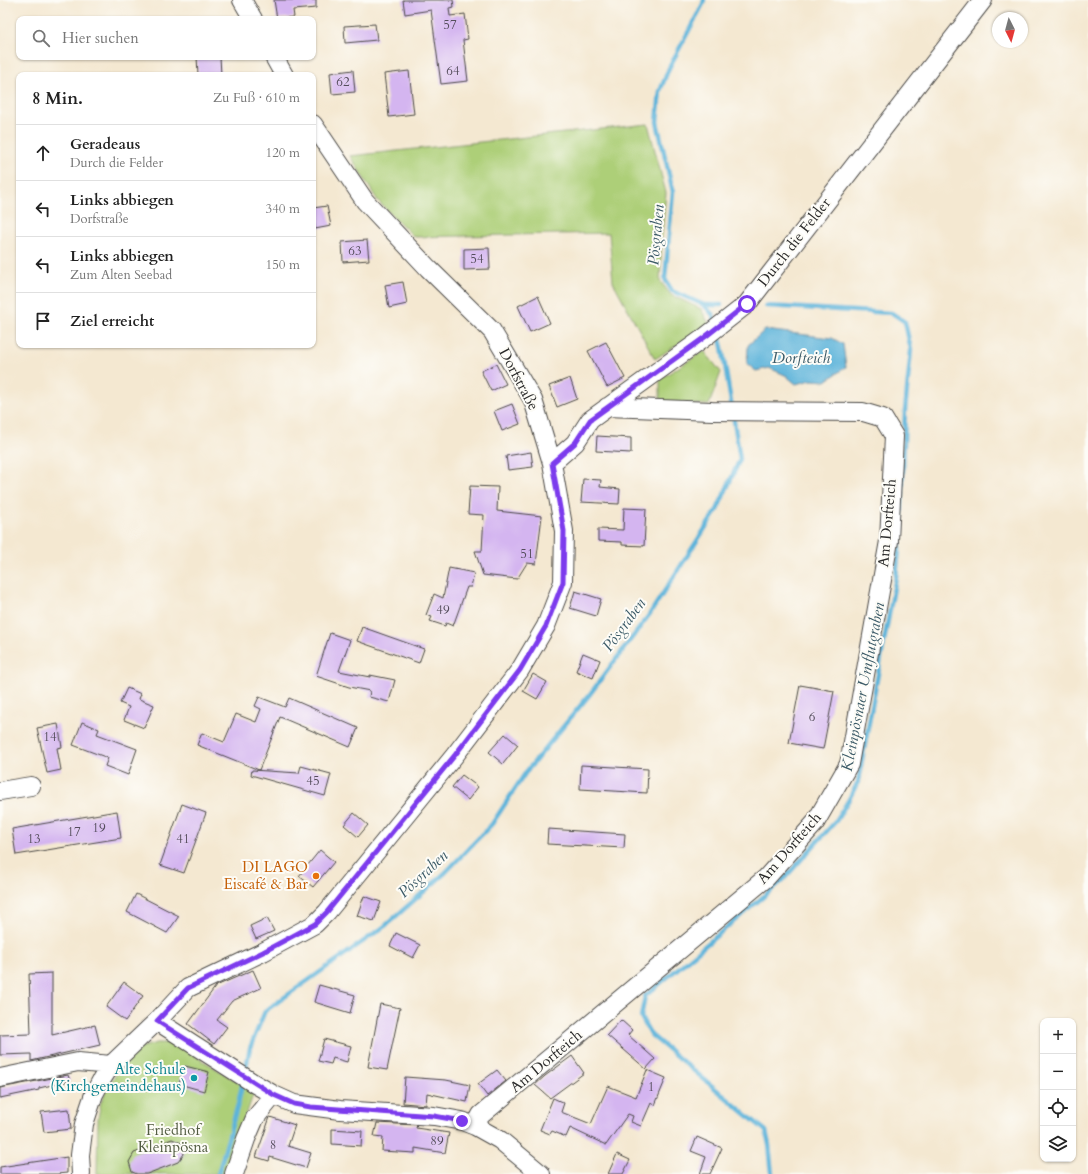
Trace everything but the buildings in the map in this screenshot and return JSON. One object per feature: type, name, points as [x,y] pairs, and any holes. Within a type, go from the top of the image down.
[{"type":"street","points":[[242,0],[251,16]]},
{"type":"street","name":"Durch die Felder","points":[[552,463],[575,443],[590,420],[705,337],[747,304],[983,0]]},
{"type":"street","points":[[276,60],[282,72]]},
{"type":"street","name":"Dorfstraße","points":[[81,1174],[81,1139],[88,1108],[102,1079],[111,1065],[157,1021],[188,988],[263,952],[315,924],[327,912],[455,755],[520,670],[546,626],[563,582],[564,531],[552,463],[533,400],[492,331],[428,268],[365,201],[316,128]]},
{"type":"street","name":"Am Dorfteich","points":[[475,1126],[480,1116],[766,878],[815,823],[849,764],[889,540],[894,436],[884,418],[863,412],[712,411],[607,407]]},
{"type":"street","points":[[0,791],[30,786]]},
{"type":"street","points":[[157,1021],[255,1084],[294,1104],[311,1107],[434,1116],[462,1121],[475,1126],[500,1140],[541,1174]]},
{"type":"street","points":[[0,1078],[78,1062],[111,1065]]},
{"type":"street","points":[[234,1174],[255,1118],[274,1095]]},
{"type":"green space","points":[[648,124],[666,193],[662,234],[660,281],[671,295],[701,309],[709,324],[655,359],[613,282],[609,233],[414,237],[378,201],[350,156]]},
{"type":"green space","points":[[704,351],[721,372],[709,405],[660,402],[660,379]]},
{"type":"green space","name":"Friedhof Kleinpösna","points":[[157,1043],[170,1043],[182,1048],[254,1092],[226,1174],[97,1174],[98,1118],[101,1102],[108,1086],[122,1066],[142,1047]]},
{"type":"water","name":"Dorfteich","points":[[765,330],[832,338],[843,344],[846,367],[826,381],[811,380],[796,384],[785,375],[769,368],[756,371],[747,364],[748,345]]},
{"type":"waterway","name":"Pösgraben","points":[[704,0],[669,68],[660,91],[657,122],[673,192],[665,279],[672,291],[704,305],[713,315],[715,323]]},
{"type":"waterway","name":"Kleinpösnaer Umflutgraben","points":[[704,305],[721,305]]},
{"type":"waterway","name":"Kleinpösnaer Umflutgraben","points":[[766,306],[892,313],[905,322],[911,350],[905,411],[901,532],[896,577],[858,782],[836,821],[782,881],[645,996],[641,1017],[651,1035],[766,1131],[772,1174]]},
{"type":"waterway","name":"Pösgraben","points":[[718,332],[722,347],[732,408]]},
{"type":"waterway","name":"Pösgraben","points":[[245,1072],[250,1048],[265,1011],[385,926],[445,873],[492,824],[526,772],[590,694],[649,615],[717,510],[740,459],[733,415]]},
{"type":"waterway","name":"Pösgraben","points":[[218,1174],[243,1081]]},
{"type":"place","name":"DI LAGO Eiscafé & Bar","points":[[316,876]]},
{"type":"place","name":"Alte Schule (Kirchgemeindehaus)","points":[[194,1078]]},
{"type":"route","points":[[462,1121],[434,1116],[340,1110],[294,1104],[255,1084],[157,1021],[188,988],[263,952],[315,924],[327,912],[455,755],[520,670],[546,626],[563,582],[564,531],[552,463],[575,443],[590,420],[705,337],[747,304]]}]
